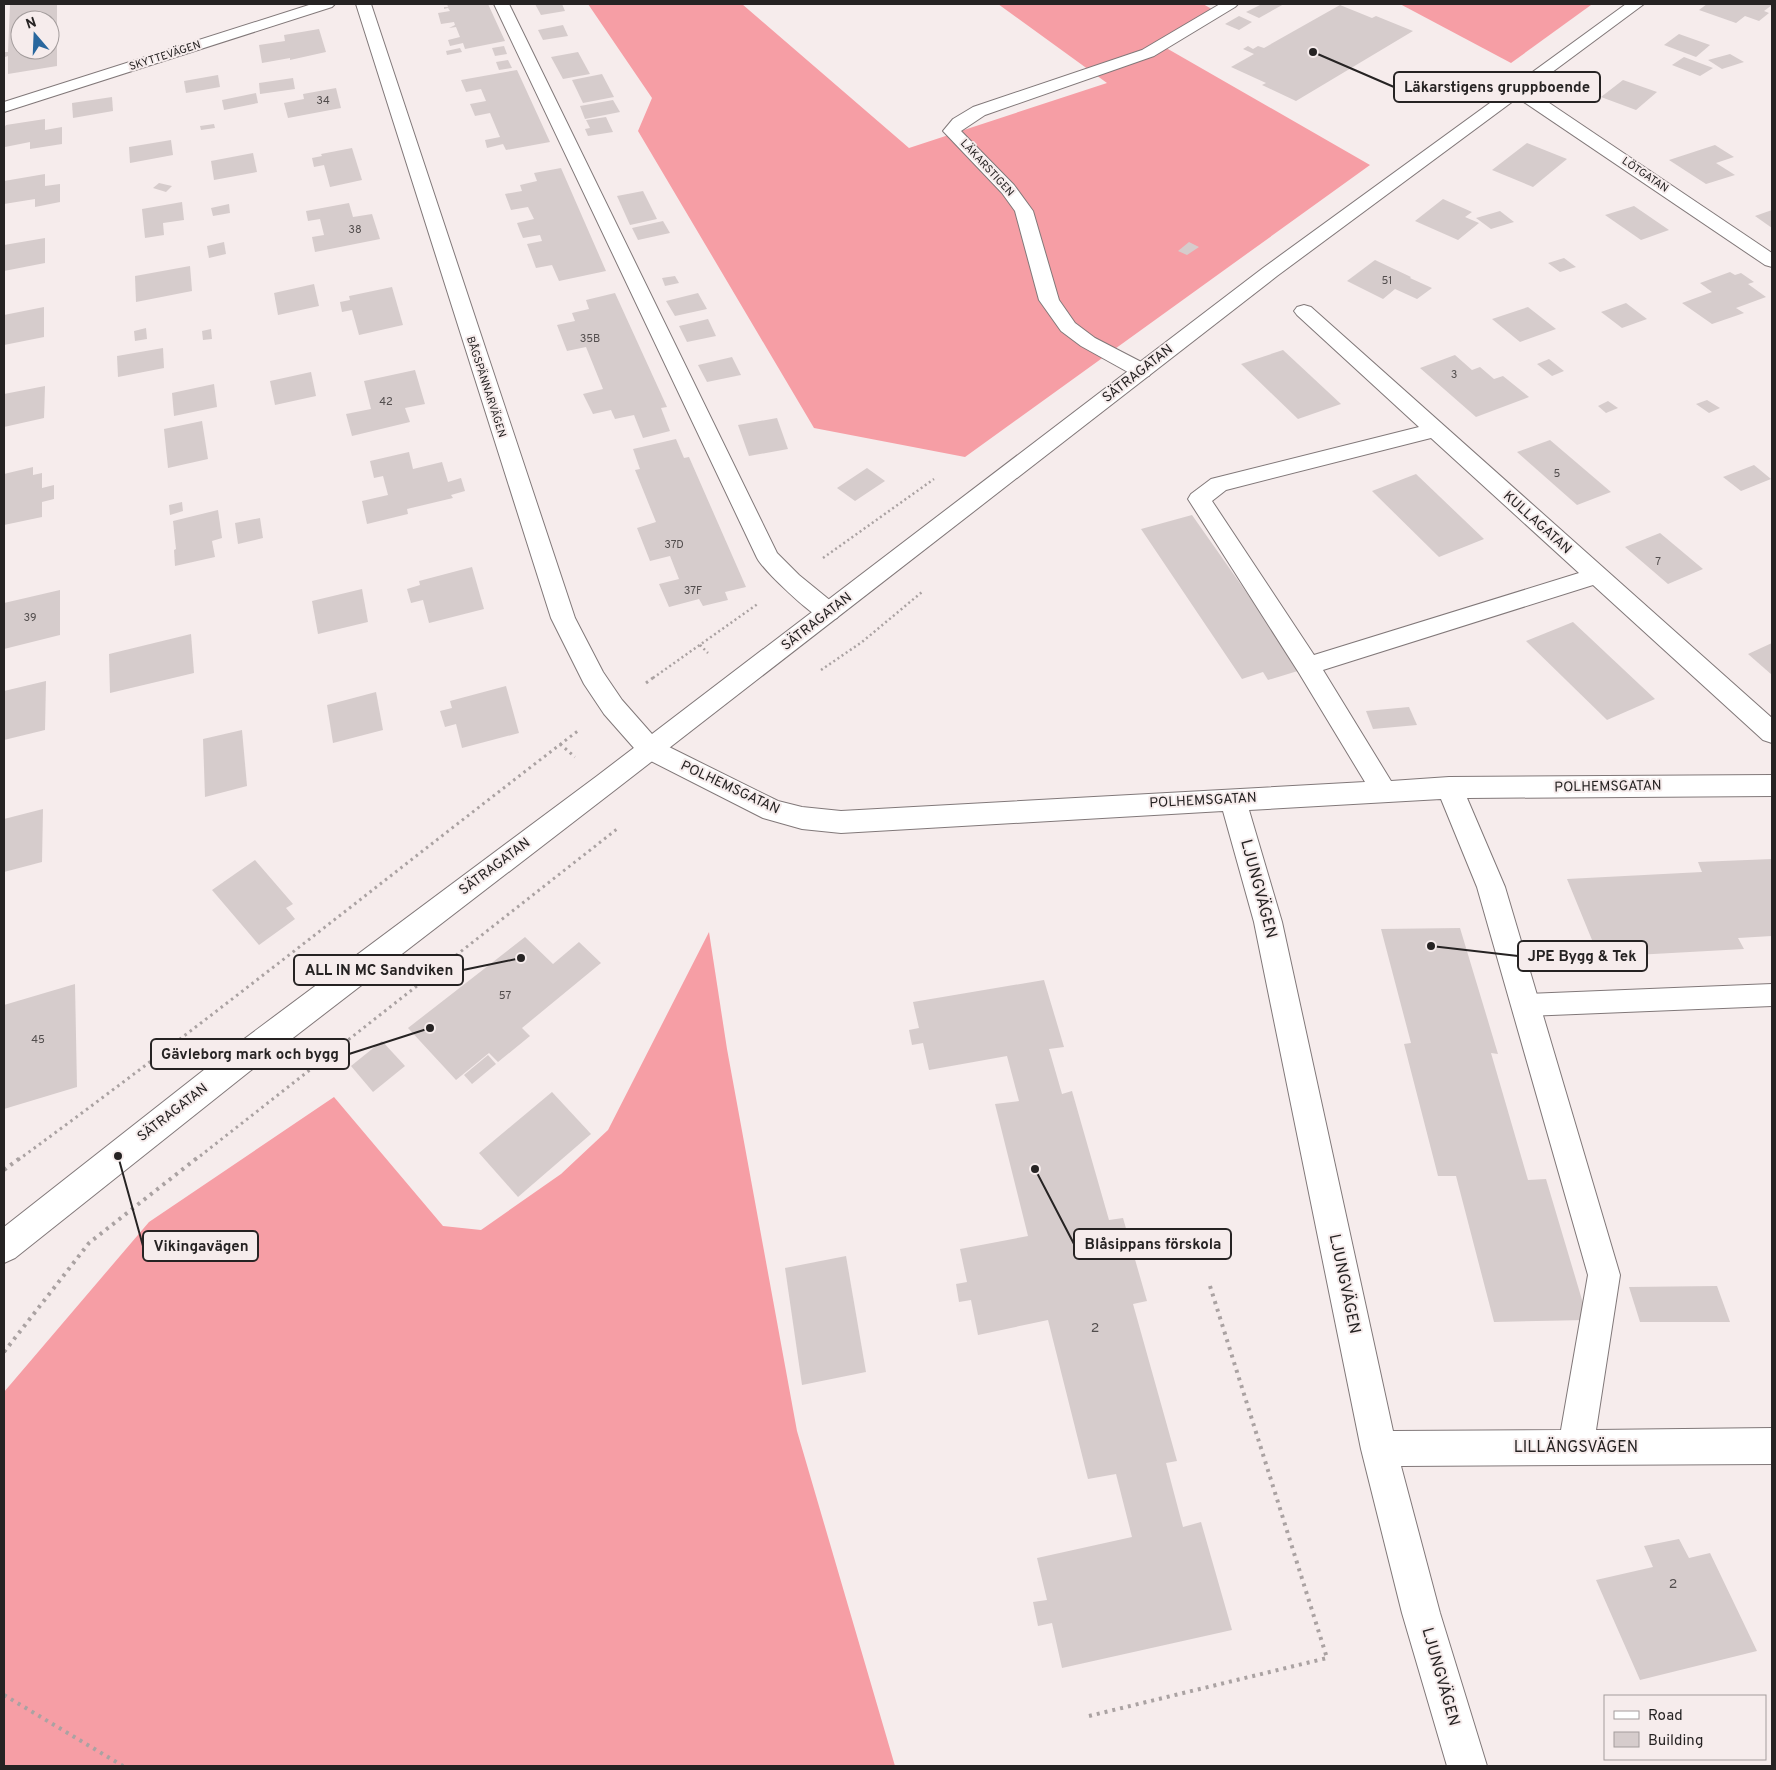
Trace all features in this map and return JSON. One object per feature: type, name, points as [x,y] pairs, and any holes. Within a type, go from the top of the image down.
[{"type":"street","name":"SKYTTEVÄGEN","points":[[4,108],[327,4]]},
{"type":"street","name":"BÅGSPÄNNARVÄGEN","points":[[363,4],[563,618],[577,649],[602,692],[650,749]]},
{"type":"street","points":[[501,4],[768,558],[791,581],[829,612]]},
{"type":"street","name":"LÄKARSTIGEN","points":[[1142,371],[1088,342],[1068,327],[1049,300],[1024,212],[1008,189],[952,131],[958,122],[979,111],[1116,66],[1148,53],[1230,4]]},
{"type":"street","name":"SÄTRAGATAN","points":[[4,1247],[224,1072],[650,749],[1270,272],[1636,4]]},
{"type":"street","name":"LÖTGATAN","points":[[1518,90],[1772,261]]},
{"type":"street","name":"KULLAGATAN","points":[[1304,311],[1772,733]]},
{"type":"street","points":[[1384,791],[1308,666],[1199,499],[1219,484],[1434,430]]},
{"type":"street","points":[[1308,666],[1596,576]]},
{"type":"street","name":"POLHEMSGATAN","points":[[650,749],[772,810],[802,818],[841,822],[1448,788],[1772,785]]},
{"type":"street","points":[[1448,788],[1491,887],[1527,1005],[1604,1275],[1575,1448]]},
{"type":"street","name":"LJUNGVÄGEN","points":[[1233,800],[1268,922],[1379,1449],[1422,1613],[1467,1766]]},
{"type":"street","name":"LILLÄNGSVÄGEN","points":[[1379,1449],[1772,1446]]},
{"type":"lane","points":[[1527,1005],[1772,995]]},
{"type":"path","points":[[1089,1716],[1327,1658],[1210,1286]]},
{"type":"path","points":[[4,1695],[123,1766]]},
{"type":"shaded area","points":[[588,4],[742,4],[909,148],[1107,83],[998,4],[1203,4],[1217,12],[1161,45],[1370,165],[965,457],[814,428],[638,131],[652,98]]},
{"type":"shaded area","points":[[1400,4],[1588,4],[1591,5],[1511,63]]},
{"type":"shaded area","points":[[709,932],[727,1049],[797,1431],[895,1766],[4,1766],[4,1392],[149,1222],[334,1097],[443,1226],[481,1230],[561,1174],[608,1130]]},
{"type":"building","points":[[10,4],[57,4],[57,10],[10,10],[10,60],[57,60],[57,66],[8,74],[8,56],[5,57],[5,52],[8,52]]},
{"type":"building","points":[[447,4],[488,4],[505,41],[465,49],[463,43],[450,46],[448,40],[460,37],[456,27],[449,28],[455,25],[454,22],[441,24],[438,13],[450,11],[448,8],[444,9],[444,7],[448,7]]},
{"type":"building","points":[[535,4],[562,4],[565,11],[541,15]]},
{"type":"building","points":[[1262,4],[1284,4],[1259,18],[1246,12]]},
{"type":"building","points":[[1707,4],[1772,5],[1764,11],[1769,13],[1759,21],[1745,16],[1736,23],[1699,10]]},
{"type":"building","points":[[1340,5],[1372,18],[1376,16],[1413,31],[1296,101],[1262,85],[1266,83],[1231,67],[1254,54],[1243,49],[1248,46],[1253,49],[1258,46],[1264,48]]},
{"type":"building","points":[[1239,16],[1252,22],[1239,30],[1225,24]]},
{"type":"building","points":[[563,25],[568,36],[543,40],[538,30]]},
{"type":"building","points":[[319,29],[326,52],[290,60],[290,58],[262,63],[259,45],[285,41],[284,35]]},
{"type":"building","points":[[1679,34],[1710,45],[1696,57],[1664,45]]},
{"type":"building","points":[[504,46],[507,54],[495,56],[492,48]]},
{"type":"building","points":[[460,48],[462,52],[447,55],[446,51]]},
{"type":"building","points":[[578,52],[590,74],[563,79],[551,57]]},
{"type":"building","points":[[1730,54],[1744,62],[1722,69],[1708,60]]},
{"type":"building","points":[[1684,57],[1713,68],[1700,76],[1672,65]]},
{"type":"building","points":[[508,60],[512,68],[499,70],[496,62]]},
{"type":"building","points":[[517,70],[550,142],[506,150],[503,144],[487,148],[485,140],[500,137],[490,113],[475,116],[470,104],[486,101],[481,89],[466,92],[461,80]]},
{"type":"building","points":[[602,74],[614,97],[583,103],[572,80]]},
{"type":"building","points":[[218,75],[220,87],[186,93],[184,81]]},
{"type":"building","points":[[293,78],[295,89],[260,94],[259,83]]},
{"type":"building","points":[[1623,80],[1657,92],[1636,110],[1601,97]]},
{"type":"building","points":[[336,88],[341,108],[288,118],[284,103],[304,99],[303,94]]},
{"type":"building","points":[[256,93],[258,103],[224,110],[222,100]]},
{"type":"building","points":[[112,97],[113,111],[73,118],[72,103]]},
{"type":"building","points":[[613,100],[620,112],[585,119],[580,106]]},
{"type":"building","points":[[606,117],[613,132],[588,136],[585,129],[590,128],[586,120]]},
{"type":"building","points":[[45,119],[45,130],[62,127],[62,144],[30,149],[30,142],[5,147],[4,128],[6,125]]},
{"type":"building","points":[[214,124],[215,128],[201,130],[200,126]]},
{"type":"building","points":[[171,140],[173,155],[130,163],[129,147]]},
{"type":"building","points":[[1527,143],[1567,159],[1533,187],[1492,170]]},
{"type":"building","points":[[1715,145],[1734,157],[1716,163],[1735,175],[1706,184],[1669,160]]},
{"type":"building","points":[[352,148],[362,180],[330,187],[324,165],[314,167],[312,158],[322,156],[321,154]]},
{"type":"building","points":[[253,153],[257,172],[214,180],[211,161]]},
{"type":"building","points":[[561,168],[606,271],[559,281],[552,265],[536,268],[527,244],[542,241],[540,235],[523,238],[517,223],[534,219],[528,207],[511,210],[505,194],[522,191],[520,185],[537,181],[534,173]]},
{"type":"building","points":[[45,174],[45,186],[60,184],[60,202],[35,207],[35,199],[4,204],[4,181]]},
{"type":"building","points":[[159,183],[172,186],[166,192],[153,188]]},
{"type":"building","points":[[643,191],[657,219],[630,225],[617,196]]},
{"type":"building","points":[[1443,199],[1472,212],[1465,217],[1479,223],[1458,240],[1415,221]]},
{"type":"building","points":[[182,202],[184,220],[163,223],[164,235],[145,238],[142,209]]},
{"type":"building","points":[[349,203],[353,217],[372,214],[380,239],[315,252],[312,237],[324,235],[320,219],[308,221],[306,211]]},
{"type":"building","points":[[229,204],[230,213],[213,216],[211,208]]},
{"type":"building","points":[[1634,206],[1669,230],[1641,240],[1605,215]]},
{"type":"building","points":[[1772,210],[1772,228],[1755,216]]},
{"type":"building","points":[[1500,211],[1514,222],[1491,229],[1476,218]]},
{"type":"building","points":[[663,221],[670,233],[638,240],[632,228]]},
{"type":"building","points":[[45,238],[45,263],[4,271],[4,245]]},
{"type":"building","points":[[224,242],[226,254],[209,258],[207,246]]},
{"type":"building","points":[[1189,242],[1199,247],[1187,255],[1178,251]]},
{"type":"building","points":[[1564,258],[1576,267],[1560,272],[1548,263]]},
{"type":"building","points":[[1375,260],[1432,288],[1417,299],[1395,289],[1383,299],[1347,281]]},
{"type":"building","points":[[190,266],[192,291],[136,302],[135,276]]},
{"type":"building","points":[[1730,272],[1735,275],[1741,273],[1754,282],[1748,284],[1766,297],[1736,308],[1744,313],[1712,324],[1682,303],[1712,292],[1700,283]]},
{"type":"building","points":[[675,276],[679,283],[665,286],[662,278]]},
{"type":"building","points":[[314,284],[319,306],[278,315],[274,293]]},
{"type":"building","points":[[392,287],[403,325],[359,335],[352,310],[342,312],[340,302],[350,300],[349,296]]},
{"type":"building","points":[[615,293],[667,407],[661,408],[670,431],[643,438],[634,415],[615,419],[611,410],[593,414],[583,394],[603,389],[586,347],[567,351],[557,325],[575,321],[572,313],[589,309],[586,300]]},
{"type":"building","points":[[698,293],[707,309],[675,316],[666,301]]},
{"type":"building","points":[[1626,303],[1647,319],[1622,328],[1601,312]]},
{"type":"building","points":[[44,307],[44,337],[4,345],[4,315]]},
{"type":"building","points":[[1528,307],[1556,329],[1520,342],[1492,319]]},
{"type":"building","points":[[708,319],[716,336],[687,342],[679,326]]},
{"type":"building","points":[[146,328],[147,339],[135,341],[134,331]]},
{"type":"building","points":[[211,329],[212,339],[203,340],[202,331]]},
{"type":"building","points":[[163,348],[164,368],[118,377],[117,356]]},
{"type":"building","points":[[1283,350],[1341,404],[1298,419],[1241,364]]},
{"type":"building","points":[[1455,355],[1472,370],[1480,367],[1494,379],[1503,376],[1529,397],[1476,417],[1420,368]]},
{"type":"building","points":[[732,357],[741,375],[707,382],[698,365]]},
{"type":"building","points":[[1549,359],[1564,371],[1552,376],[1537,364]]},
{"type":"building","points":[[415,370],[425,404],[405,408],[410,422],[352,436],[346,414],[371,409],[364,381]]},
{"type":"building","points":[[311,372],[316,396],[275,405],[270,381]]},
{"type":"building","points":[[214,384],[217,407],[174,416],[172,393]]},
{"type":"building","points":[[45,386],[44,418],[4,427],[4,394]]},
{"type":"building","points":[[1707,400],[1720,408],[1709,413],[1696,404]]},
{"type":"building","points":[[1608,401],[1618,408],[1606,413],[1598,406]]},
{"type":"building","points":[[777,418],[788,449],[749,456],[738,425]]},
{"type":"building","points":[[202,421],[208,459],[168,468],[164,429]]},
{"type":"building","points":[[676,439],[684,458],[689,457],[746,587],[725,592],[728,600],[703,606],[699,599],[669,607],[659,584],[679,579],[670,556],[650,561],[637,528],[656,522],[635,470],[640,469],[633,449]]},
{"type":"building","points":[[1550,440],[1611,492],[1577,505],[1517,452]]},
{"type":"building","points":[[409,452],[413,469],[442,462],[448,482],[461,478],[465,491],[451,495],[453,498],[407,509],[408,514],[367,524],[362,501],[388,495],[383,476],[374,478],[370,461]]},
{"type":"building","points":[[1754,465],[1771,479],[1741,491],[1723,477]]},
{"type":"building","points":[[33,467],[33,475],[42,473],[42,488],[54,485],[54,499],[42,502],[42,517],[4,525],[4,474]]},
{"type":"building","points":[[867,468],[885,481],[855,501],[837,488]]},
{"type":"building","points":[[1416,474],[1484,539],[1439,557],[1372,491]]},
{"type":"building","points":[[182,502],[183,511],[170,515],[169,505]]},
{"type":"building","points":[[218,510],[222,538],[212,541],[215,557],[175,566],[174,550],[176,549],[173,521]]},
{"type":"building","points":[[1192,515],[1301,670],[1268,680],[1263,672],[1242,679],[1141,529]]},
{"type":"building","points":[[260,518],[263,538],[238,544],[235,523]]},
{"type":"building","points":[[1660,533],[1703,569],[1668,584],[1625,547]]},
{"type":"building","points":[[472,567],[484,609],[429,623],[423,600],[411,603],[407,589],[420,585],[419,581]]},
{"type":"building","points":[[362,589],[368,622],[318,634],[312,601]]},
{"type":"building","points":[[60,590],[60,635],[4,649],[4,603]]},
{"type":"building","points":[[1573,622],[1655,699],[1607,720],[1526,641]]},
{"type":"building","points":[[191,634],[194,673],[110,693],[109,654]]},
{"type":"building","points":[[1772,643],[1772,675],[1748,654]]},
{"type":"building","points":[[46,681],[45,730],[4,740],[4,691]]},
{"type":"building","points":[[506,686],[519,733],[462,748],[456,724],[445,727],[440,711],[452,708],[450,701]]},
{"type":"building","points":[[376,692],[383,730],[333,743],[327,705]]},
{"type":"building","points":[[1409,707],[1417,725],[1373,729],[1366,711]]},
{"type":"building","points":[[242,730],[247,786],[205,797],[203,739]]},
{"type":"building","points":[[43,809],[42,862],[4,872],[4,819]]},
{"type":"building","points":[[1772,859],[1772,936],[1738,938],[1744,949],[1599,957],[1567,879],[1702,872],[1698,862]]},
{"type":"building","points":[[255,860],[293,904],[286,908],[295,919],[259,945],[212,890]]},
{"type":"building","points":[[1460,928],[1498,1054],[1491,1053],[1528,1180],[1546,1179],[1588,1320],[1494,1322],[1456,1176],[1438,1176],[1404,1044],[1411,1043],[1381,929]]},
{"type":"building","points":[[525,937],[553,964],[579,942],[601,963],[522,1028],[530,1036],[498,1062],[489,1053],[456,1080],[408,1028]]},
{"type":"building","points":[[1044,980],[1064,1047],[1049,1049],[1062,1094],[1072,1091],[1109,1220],[1123,1218],[1147,1301],[1133,1304],[1177,1461],[1166,1463],[1183,1527],[1201,1522],[1232,1630],[1062,1668],[1052,1623],[1038,1626],[1033,1602],[1047,1600],[1037,1558],[1132,1537],[1116,1474],[1088,1479],[1048,1320],[978,1335],[971,1300],[959,1302],[956,1284],[967,1282],[960,1249],[1028,1236],[995,1104],[1019,1101],[1007,1056],[929,1070],[923,1043],[912,1045],[909,1030],[919,1028],[913,1002]]},
{"type":"building","points":[[75,984],[77,1087],[4,1109],[4,1005]]},
{"type":"building","points":[[382,1041],[405,1066],[373,1092],[351,1066]]},
{"type":"building","points":[[488,1055],[496,1064],[472,1084],[464,1075]]},
{"type":"building","points":[[552,1092],[591,1134],[518,1197],[479,1153]]},
{"type":"building","points":[[846,1256],[866,1372],[802,1385],[785,1268]]},
{"type":"building","points":[[1717,1286],[1730,1322],[1640,1322],[1629,1287]]},
{"type":"building","points":[[1679,1539],[1689,1558],[1710,1553],[1757,1651],[1640,1680],[1596,1580],[1653,1567],[1644,1546]]},
{"type":"place","name":"Läkarstigens gruppboende","points":[[1313,52]]},
{"type":"place","name":"JPE Bygg & Tek","points":[[1431,946]]},
{"type":"place","name":"ALL IN MC Sandviken","points":[[521,958]]},
{"type":"place","name":"Gävleborg mark och bygg","points":[[430,1028]]},
{"type":"place","name":"Vikingavägen","points":[[118,1156]]},
{"type":"place","name":"Blåsippans förskola","points":[[1035,1169]]}]
